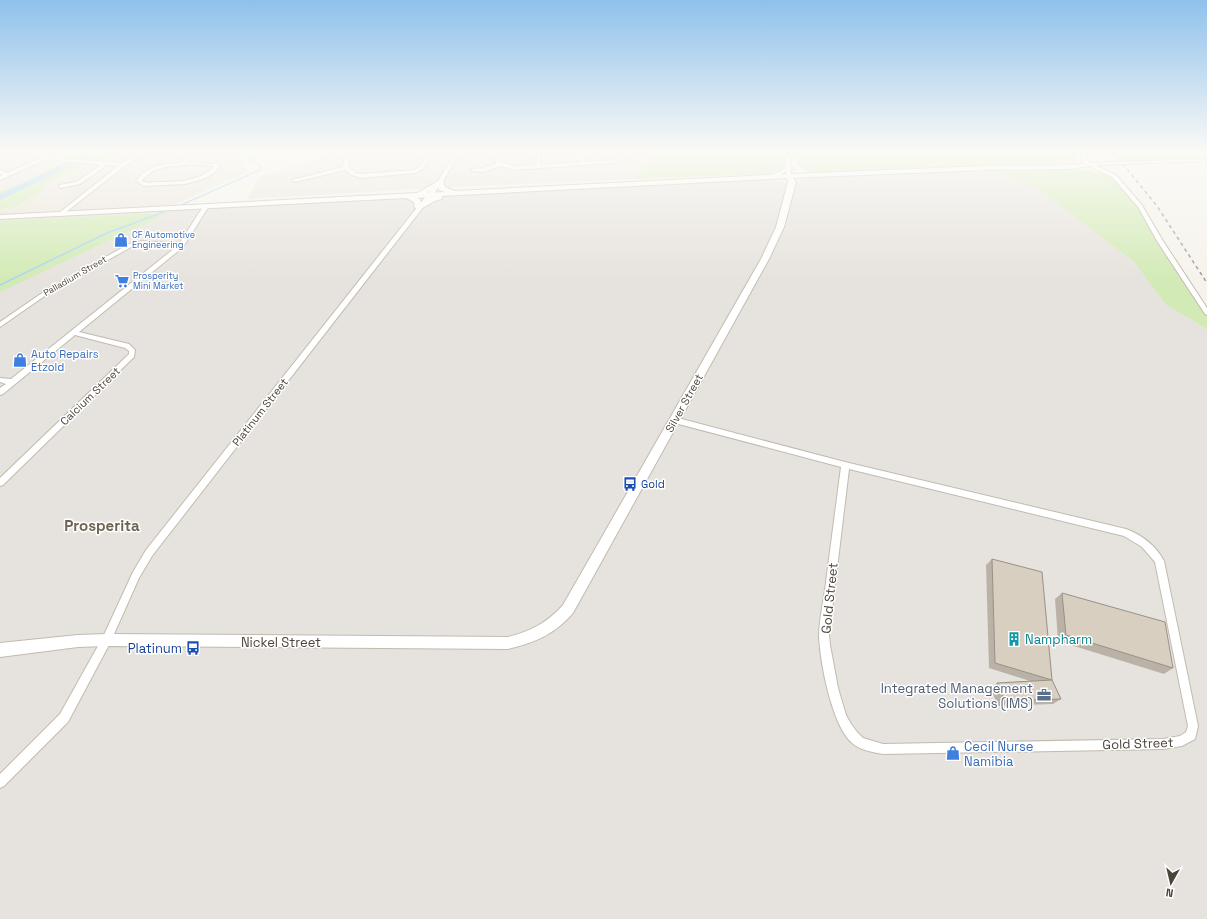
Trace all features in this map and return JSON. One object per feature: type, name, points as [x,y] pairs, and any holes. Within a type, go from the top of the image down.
[{"type":"street","points":[[60,214],[83,196]]},
{"type":"street","points":[[0,217],[407,196],[417,201],[419,208],[432,199],[444,196]]},
{"type":"street","name":"Platinum Street","points":[[0,782],[64,718],[107,640],[136,575],[149,553],[429,196]]},
{"type":"street","name":"Silver Street","points":[[557,622],[568,609],[765,259],[778,233],[788,196]]},
{"type":"street","points":[[1131,196],[1140,206],[1160,241],[1207,313]]},
{"type":"street","points":[[185,207],[202,214],[225,205]]},
{"type":"street","points":[[0,392],[181,246],[206,206]]},
{"type":"street","name":"Palladium Street","points":[[0,325],[42,295],[131,245],[143,243],[181,246]]},
{"type":"street","name":"Calcium Street","points":[[0,483],[132,356],[132,350],[127,346],[74,333]]},
{"type":"street","points":[[0,380],[11,382]]},
{"type":"street","name":"Gold Street","points":[[674,420],[845,465],[1126,533],[1141,540],[1153,551],[1159,561],[1194,726],[1191,735],[1182,741],[1163,744],[884,749],[866,746],[852,736],[843,720],[830,679],[824,648],[824,635],[845,465]]},
{"type":"street","name":"Nickel Street","points":[[0,650],[78,641],[107,640],[508,643],[534,636],[547,630],[557,622]]},
{"type":"shaded area","points":[[28,196],[194,196],[167,208],[0,217],[0,209],[15,207]]},
{"type":"shaded area","points":[[249,196],[300,196],[247,199]]},
{"type":"shaded area","points":[[407,196],[417,200],[434,199],[445,196],[1048,196],[1134,262],[1166,305],[1207,329],[1207,919],[0,919],[0,217]]},
{"type":"green space","points":[[0,196],[34,196],[15,207],[0,209]]},
{"type":"green space","points":[[1047,196],[1132,196],[1140,206],[1207,313],[1207,329],[1166,305],[1134,262]]},
{"type":"green space","points":[[168,213],[0,292],[0,221]]},
{"type":"building","name":"Nampharm","points":[[992,559],[1042,572],[1052,680],[995,663]]},
{"type":"building","name":"Nampharm","points":[[1062,593],[1165,622],[1173,668],[1066,635]]},
{"type":"building","points":[[1052,680],[1061,699],[1005,701],[997,683]]},
{"type":"waterway","points":[[181,205],[202,196]]},
{"type":"waterway","points":[[0,285],[107,233],[164,212]]},
{"type":"railway","points":[[1149,196],[1157,206],[1207,283]]},
{"type":"place","name":"CF Automotive Engineering","points":[[121,240]]},
{"type":"place","name":"Prosperity Mini Market","points":[[122,281]]},
{"type":"place","name":"Auto Repairs Etzold","points":[[20,360]]},
{"type":"place","name":"Gold","points":[[630,484]]},
{"type":"place","name":"Nampharm","points":[[1014,639]]},
{"type":"place","name":"Platinum","points":[[193,648]]},
{"type":"place","name":"Integrated Management Solutions (IMS)","points":[[1044,695]]},
{"type":"place","name":"Cecil Nurse Namibia","points":[[953,753]]},
{"type":"district","name":"Prosperita","points":[[102,526]]}]
